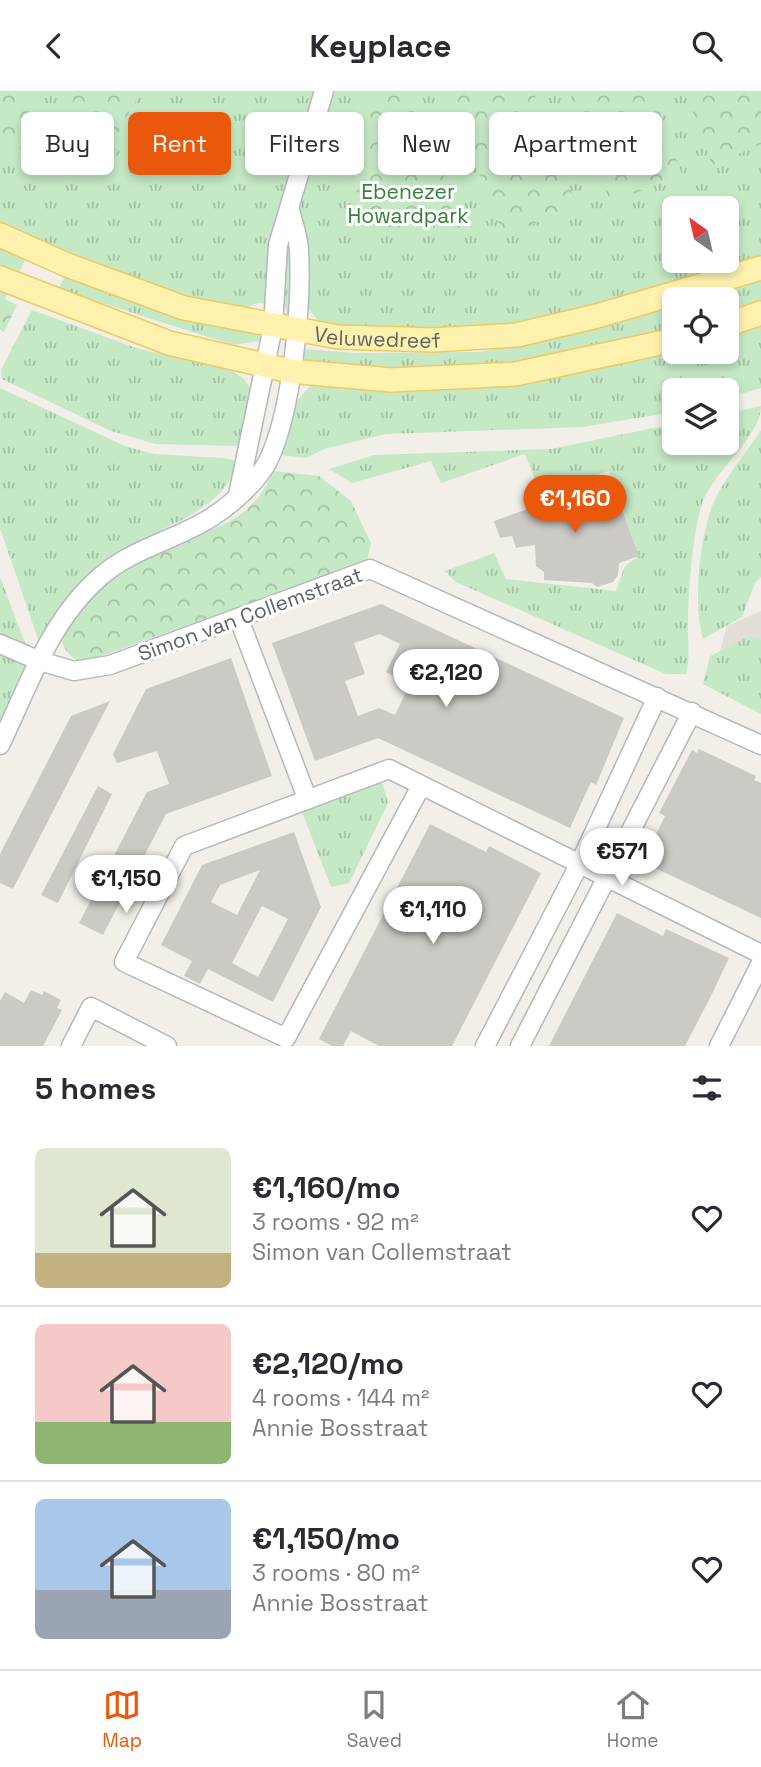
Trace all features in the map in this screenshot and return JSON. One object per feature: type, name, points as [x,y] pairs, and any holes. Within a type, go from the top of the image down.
[{"type":"main road","name":"Veluwedreef","points":[[0,235],[67,265],[184,308],[284,329],[338,337],[433,340],[517,335],[597,316],[761,268]]},
{"type":"main road","name":"Veluwedreef","points":[[0,278],[169,343],[290,371],[391,380],[515,374],[662,343]]},
{"type":"main road","points":[[739,321],[761,313]]},
{"type":"street","points":[[238,495],[266,367],[284,329],[299,249],[290,210],[324,91]]},
{"type":"street","points":[[0,745],[62,618],[99,577],[159,540],[214,516],[258,477],[269,460],[285,407],[290,371],[284,329]]},
{"type":"street","name":"Simon van Collemstraat","points":[[0,644],[40,661],[74,671],[110,665],[370,569],[761,745]]},
{"type":"street","points":[[239,619],[307,798]]},
{"type":"street","points":[[485,1046],[579,865],[657,697]]},
{"type":"street","points":[[520,1046],[692,712]]},
{"type":"street","points":[[421,786],[286,1038],[124,962],[184,846],[389,769],[761,954]]},
{"type":"street","points":[[719,1046],[761,963]]},
{"type":"street","points":[[71,1046],[91,1007],[167,1046]]},
{"type":"shaded area","points":[[761,611],[761,706],[711,682],[727,626]]},
{"type":"green space","name":"Ebenezer Howardpark","points":[[0,91],[761,91],[761,258],[739,265],[739,196],[662,196],[662,273],[710,273],[548,318],[494,326],[447,328],[330,325],[320,323],[306,306],[288,320],[285,305],[258,303],[241,310],[145,287],[53,245],[50,249],[0,227]]},
{"type":"green space","points":[[0,91],[29,91],[36,112],[21,112],[21,161],[0,153]]},
{"type":"green space","points":[[67,91],[141,91],[114,140],[114,112],[74,112]]},
{"type":"green space","points":[[367,91],[409,91],[418,112],[378,112],[378,175],[444,175],[469,236],[353,224],[358,175],[364,175]]},
{"type":"green space","points":[[445,91],[533,91],[541,112],[489,112],[489,175],[565,175],[580,213],[502,231],[475,165],[475,112],[454,112]]},
{"type":"green space","points":[[569,91],[652,91],[660,112],[577,112]]},
{"type":"green space","points":[[685,91],[761,91],[761,144],[712,165]]},
{"type":"green space","points":[[662,119],[682,175],[610,203],[600,175],[662,175]]},
{"type":"green space","points":[[0,248],[25,259],[19,273],[0,266]]},
{"type":"green space","points":[[66,275],[247,331],[260,336],[260,341],[233,345],[58,289]]},
{"type":"green space","points":[[761,277],[761,302],[739,310],[739,287],[731,287]]},
{"type":"green space","points":[[0,291],[7,294],[5,299],[17,305],[4,332],[0,330]]},
{"type":"green space","points":[[662,308],[662,333],[594,349],[513,362],[472,367],[390,369],[322,366],[309,363],[298,356],[304,349],[356,353],[479,352],[551,339]]},
{"type":"green space","points":[[32,310],[136,348],[233,371],[244,379],[252,391],[240,446],[156,444],[111,431],[2,379],[1,370]]},
{"type":"green space","points":[[761,320],[761,388],[739,394],[739,378],[662,378],[662,414],[582,427],[386,434],[324,449],[306,458],[280,455],[293,405],[311,385],[662,349],[662,364],[739,364],[739,327]]},
{"type":"green space","points":[[0,388],[125,446],[154,454],[224,458],[233,460],[237,467],[228,483],[202,508],[122,550],[96,569],[64,604],[40,645],[0,528]]},
{"type":"green space","points":[[761,406],[753,431],[739,450],[739,411]]},
{"type":"green space","points":[[662,426],[662,455],[735,455],[713,483],[700,510],[690,580],[689,654],[686,674],[666,674],[456,582],[445,571],[494,553],[506,579],[616,591],[625,566],[639,556],[609,471],[541,494],[525,454],[441,483],[431,461],[352,483],[329,469],[374,455],[551,449]]},
{"type":"green space","points":[[761,430],[761,577],[755,583],[742,617],[703,639],[698,590],[701,553],[708,518],[723,485]]},
{"type":"green space","points":[[273,471],[319,476],[351,501],[371,543],[367,561],[104,655],[79,662],[68,653],[62,642],[63,632],[104,585],[142,557],[238,516],[252,505]]},
{"type":"green space","points":[[0,577],[27,648],[0,635]]},
{"type":"green space","points":[[750,636],[761,640],[761,714],[703,684],[710,656]]},
{"type":"green space","points":[[0,653],[29,665],[0,721]]},
{"type":"green space","points":[[382,782],[388,803],[349,883],[331,887],[302,812]]},
{"type":"building","points":[[611,479],[639,556],[619,563],[618,575],[613,582],[597,587],[592,583],[544,580],[544,572],[536,566],[535,545],[516,548],[512,536],[500,538],[494,521]]},
{"type":"building","points":[[381,604],[624,718],[596,785],[591,782],[570,828],[378,738],[315,761],[272,643]],"holes":[[[380,634],[400,644],[386,672],[410,684],[395,715],[379,708],[358,716],[345,681],[365,674],[354,643]]]},
{"type":"building","points":[[231,658],[272,776],[166,814],[103,935],[79,923],[147,792],[169,784],[157,751],[117,763],[113,754],[146,689]]},
{"type":"building","points":[[110,701],[13,889],[0,883],[0,854],[71,716]]},
{"type":"building","points":[[699,749],[756,776],[754,780],[761,783],[761,918],[636,859],[643,844],[650,847],[665,816],[659,813],[692,750],[697,753]]},
{"type":"building","points":[[98,786],[112,794],[58,903],[41,895]]},
{"type":"building","points":[[430,824],[486,852],[489,846],[541,873],[452,1046],[379,1046],[351,1031],[343,1046],[332,1046],[319,1039]]},
{"type":"building","points":[[294,832],[321,907],[273,1002],[208,969],[200,984],[184,976],[192,961],[161,945],[202,865]],"holes":[[[260,870],[237,915],[211,902],[220,885]],[[262,906],[288,919],[258,977],[232,963]]]},
{"type":"building","points":[[617,913],[663,936],[666,929],[729,958],[711,996],[685,1046],[549,1046]]},
{"type":"building","points":[[31,990],[42,995],[44,991],[61,1000],[57,1008],[62,1010],[43,1046],[0,1046],[0,1001],[5,992],[24,1003]]}]
